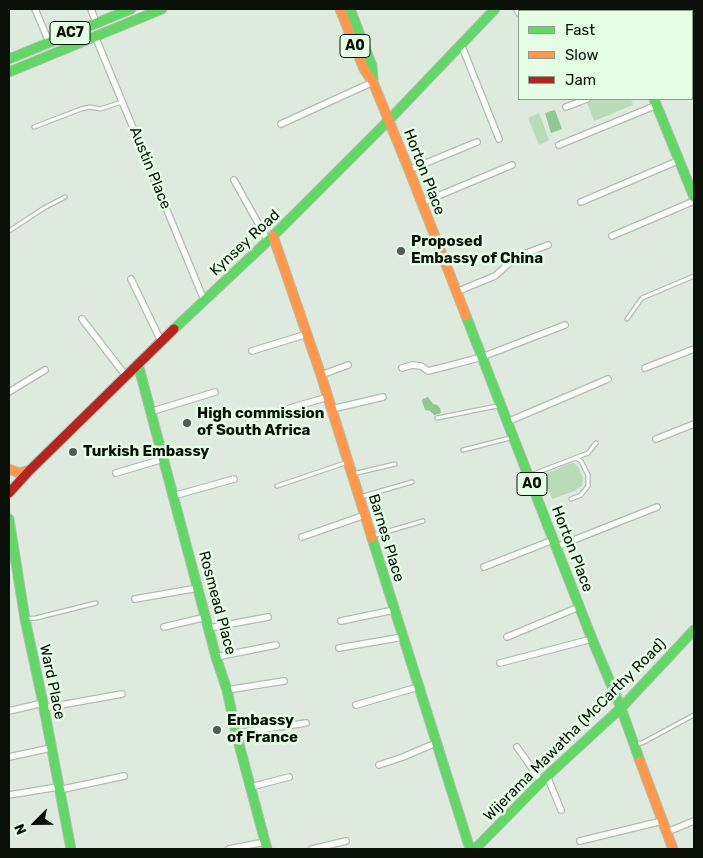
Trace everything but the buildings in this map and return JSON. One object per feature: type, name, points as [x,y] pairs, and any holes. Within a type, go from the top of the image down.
[{"type":"main road","name":"AC7","points":[[9,59],[130,9]]},
{"type":"main road","name":"AC7","points":[[9,72],[162,9]]},
{"type":"main road","name":"A0","points":[[340,9],[364,68],[373,82],[389,120]]},
{"type":"main road","name":"A0","points":[[350,9],[372,66],[373,82]]},
{"type":"main road","name":"Kynsey Road","points":[[9,493],[161,341],[271,238],[389,120],[495,9]]},
{"type":"main road","points":[[656,102],[694,197]]},
{"type":"main road","name":"Horton Place","points":[[389,120],[592,640],[621,708],[674,849]]},
{"type":"main road","name":"Barnes Place","points":[[271,238],[321,375],[470,849]]},
{"type":"main road","name":"Rosmead Place","points":[[138,364],[216,657],[227,690],[236,734],[266,845]]},
{"type":"main road","points":[[9,469],[19,473],[30,470]]},
{"type":"main road","name":"Ward Place","points":[[9,519],[11,547],[24,619],[71,849]]},
{"type":"main road","name":"Wijerama Mawatha (McCarthy Road)","points":[[475,849],[544,778],[621,708],[694,630]]},
{"type":"street","points":[[35,9],[49,42]]},
{"type":"street","points":[[91,9],[96,23]]},
{"type":"street","name":"Austin Place","points":[[95,36],[204,300]]},
{"type":"street","points":[[461,44],[499,139]]},
{"type":"street","points":[[281,124],[373,82]]},
{"type":"street","points":[[566,107],[584,100]]},
{"type":"street","points":[[558,145],[656,102]]},
{"type":"street","points":[[409,170],[477,142]]},
{"type":"street","points":[[581,202],[680,160]]},
{"type":"street","points":[[421,203],[512,165]]},
{"type":"street","points":[[234,180],[271,238]]},
{"type":"street","points":[[612,236],[694,201]]},
{"type":"street","points":[[456,292],[495,276],[516,257],[548,245]]},
{"type":"street","points":[[131,279],[161,341]]},
{"type":"street","points":[[82,319],[126,376]]},
{"type":"street","points":[[402,368],[412,365],[421,366],[428,371],[482,357],[564,325]]},
{"type":"street","points":[[252,351],[307,334]]},
{"type":"street","points":[[645,368],[694,349]]},
{"type":"street","points":[[321,375],[348,365]]},
{"type":"street","points":[[9,392],[45,370]]},
{"type":"street","points":[[507,422],[608,380]]},
{"type":"street","points":[[150,412],[215,392]]},
{"type":"street","points":[[249,420],[328,397]]},
{"type":"street","points":[[332,409],[384,397]]},
{"type":"street","points":[[656,438],[694,424]]},
{"type":"street","points":[[116,473],[163,459]]},
{"type":"street","points":[[173,496],[234,479]]},
{"type":"street","points":[[484,566],[555,544],[657,507]]},
{"type":"street","points":[[302,537],[365,515]]},
{"type":"street","points":[[135,599],[198,588]]},
{"type":"street","points":[[508,637],[579,607]]},
{"type":"street","points":[[340,622],[394,610]]},
{"type":"street","points":[[164,626],[206,617]]},
{"type":"street","points":[[209,628],[268,617]]},
{"type":"street","points":[[338,648],[403,637]]},
{"type":"street","points":[[500,663],[592,640]]},
{"type":"street","points":[[216,657],[276,645]]},
{"type":"street","points":[[227,690],[284,681]]},
{"type":"street","points":[[356,705],[418,686]]},
{"type":"street","points":[[9,711],[122,694]]},
{"type":"street","points":[[236,734],[306,723]]},
{"type":"street","points":[[379,765],[436,743]]},
{"type":"street","points":[[517,747],[544,778],[561,810]]},
{"type":"street","points":[[9,757],[51,748]]},
{"type":"street","points":[[9,795],[124,776]]},
{"type":"street","points":[[251,787],[289,777]]},
{"type":"street","points":[[580,841],[662,821]]},
{"type":"street","points":[[667,832],[694,821]]},
{"type":"street","points":[[312,849],[346,841]]},
{"type":"street","points":[[229,849],[266,845]]},
{"type":"lane","points":[[34,127],[81,109],[90,107],[100,109],[123,102]]},
{"type":"lane","points":[[9,230],[65,197]]},
{"type":"lane","points":[[627,319],[642,298],[694,276]]},
{"type":"lane","points":[[436,418],[500,406]]},
{"type":"lane","points":[[463,450],[513,437]]},
{"type":"lane","points":[[528,476],[588,453],[596,443]]},
{"type":"lane","points":[[571,499],[581,495],[588,486],[588,475],[581,461],[576,458]]},
{"type":"lane","points":[[278,486],[348,462]]},
{"type":"lane","points":[[352,474],[396,464]]},
{"type":"lane","points":[[359,498],[412,482]]},
{"type":"lane","points":[[371,536],[423,521]]},
{"type":"lane","points":[[24,619],[36,618],[96,603]]},
{"type":"lane","points":[[633,742],[642,743],[694,715]]},
{"type":"shaded area","points":[[592,100],[631,100],[633,105],[594,121],[587,102]]},
{"type":"shaded area","points":[[555,110],[562,129],[551,133],[545,113]]},
{"type":"shaded area","points":[[539,113],[549,140],[539,145],[528,118]]},
{"type":"shaded area","points":[[428,397],[433,404],[440,408],[441,412],[439,414],[434,415],[430,411],[425,410],[422,401]]},
{"type":"shaded area","points":[[574,463],[579,468],[583,478],[582,486],[552,499],[542,475]]},
{"type":"traffic: fast","points":[[9,59],[131,9]]},
{"type":"traffic: fast","points":[[9,72],[162,9]]},
{"type":"traffic: fast","points":[[350,9],[372,66],[373,80]]},
{"type":"traffic: fast","points":[[174,329],[273,236],[389,120],[495,9]]},
{"type":"traffic: fast","points":[[654,100],[694,197]]},
{"type":"traffic: fast","points":[[466,316],[592,639],[621,708],[640,761]]},
{"type":"traffic: fast","points":[[138,364],[216,657],[227,690],[236,733],[267,849]]},
{"type":"traffic: fast","points":[[9,519],[25,619],[71,849]]},
{"type":"traffic: fast","points":[[372,538],[470,849]]},
{"type":"traffic: fast","points":[[475,849],[547,776],[621,708],[694,630]]},
{"type":"traffic: slow","points":[[340,9],[364,69],[373,82],[466,316]]},
{"type":"traffic: slow","points":[[273,236],[321,375],[372,538]]},
{"type":"traffic: slow","points":[[9,469],[19,473],[30,470]]},
{"type":"traffic: slow","points":[[640,761],[673,849]]},
{"type":"traffic: jam","points":[[9,493],[30,470],[174,329]]},
{"type":"place","name":"Proposed Embassy of China","points":[[401,251]]},
{"type":"place","name":"High commission of South Africa","points":[[187,423]]},
{"type":"place","name":"Turkish Embassy","points":[[73,452]]},
{"type":"place","name":"Embassy of France","points":[[217,730]]}]
